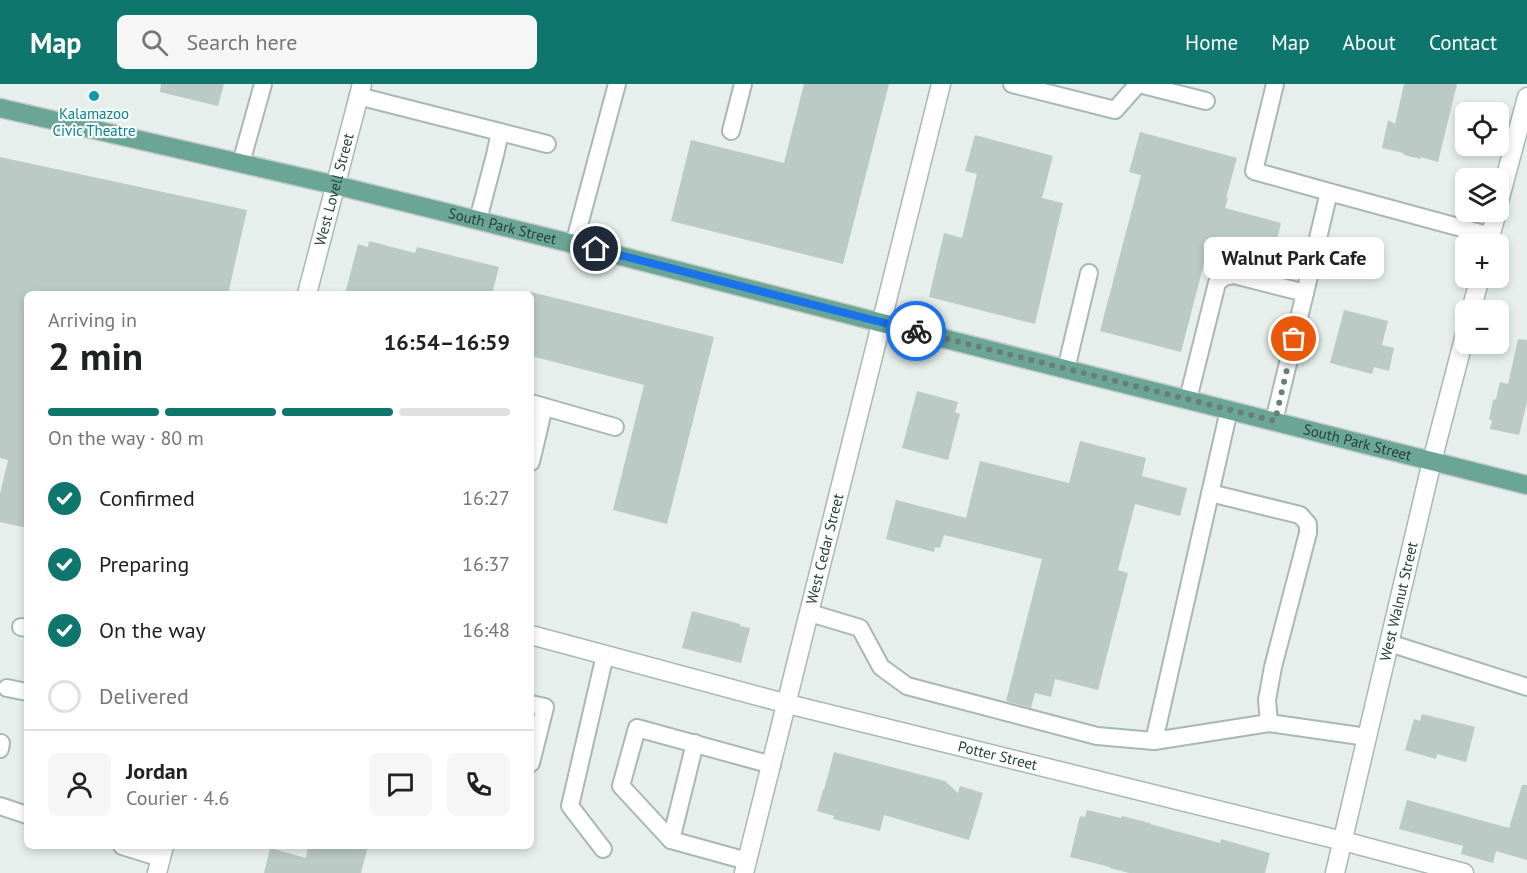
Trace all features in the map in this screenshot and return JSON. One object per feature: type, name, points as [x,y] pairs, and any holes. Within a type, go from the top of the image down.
[{"type":"main road","name":"South Park Street","points":[[0,108],[478,220],[1527,485]]},
{"type":"street","name":"West Cedar Street","points":[[746,867],[941,84]]},
{"type":"street","name":"West Lovell Street","points":[[308,291],[360,90]]},
{"type":"street","points":[[1508,168],[1527,97]]},
{"type":"street","name":"West Walnut Street","points":[[1335,873],[1432,461],[1460,354]]},
{"type":"street","name":"Potter Street","points":[[534,636],[788,704],[1464,873]]},
{"type":"lane","points":[[241,163],[263,84]]},
{"type":"lane","points":[[574,244],[617,84]]},
{"type":"lane","points":[[732,131],[743,84]]},
{"type":"lane","points":[[1012,84],[1115,110],[1139,84],[1206,101]]},
{"type":"lane","points":[[1275,84],[1254,171],[1469,234]]},
{"type":"lane","points":[[360,90],[547,144]]},
{"type":"lane","points":[[478,220],[500,132]]},
{"type":"lane","points":[[1275,421],[1329,192]]},
{"type":"lane","points":[[1066,369],[1089,273]]},
{"type":"lane","points":[[1188,399],[1217,283],[1224,277],[1234,275],[1305,292]]},
{"type":"lane","points":[[534,438],[538,405],[615,427]]},
{"type":"lane","points":[[1154,741],[1229,410]]},
{"type":"lane","points":[[1210,493],[1300,515],[1308,524],[1308,533],[1273,667],[1267,700],[1269,723]]},
{"type":"lane","points":[[810,613],[860,628],[881,667],[907,686],[1097,736],[1154,741],[1269,723],[1367,737]]},
{"type":"lane","points":[[1389,643],[1527,687]]},
{"type":"lane","points":[[603,849],[570,806],[605,655]]},
{"type":"lane","points":[[7,688],[24,691]]},
{"type":"lane","points":[[534,705],[545,707],[534,752]]},
{"type":"lane","points":[[746,867],[671,840],[621,786],[637,728],[772,765]]},
{"type":"lane","points":[[671,840],[695,743]]},
{"type":"lane","points":[[0,806],[24,814]]},
{"type":"lane","points":[[131,849],[161,859]]},
{"type":"building","points":[[161,84],[224,84],[218,106],[160,92]]},
{"type":"building","points":[[804,84],[889,84],[843,264],[671,221],[691,140],[784,163]]},
{"type":"building","points":[[1404,84],[1457,84],[1438,162],[1382,148],[1388,120],[1395,124]]},
{"type":"building","points":[[1140,132],[1237,158],[1225,208],[1281,223],[1271,264],[1208,248],[1181,352],[1100,331],[1141,175],[1129,172]]},
{"type":"building","points":[[975,135],[1053,156],[1042,198],[1063,203],[1035,324],[929,297],[944,233],[962,238],[977,174],[965,171]]},
{"type":"building","points":[[0,157],[247,210],[229,291],[24,291],[24,527],[0,522],[0,494],[8,460],[0,458]]},
{"type":"building","points":[[369,241],[415,253],[417,247],[499,267],[493,291],[346,291],[358,244],[368,247]]},
{"type":"building","points":[[534,293],[714,337],[667,524],[613,510],[644,385],[534,357]]},
{"type":"building","points":[[1344,310],[1388,321],[1382,345],[1394,348],[1389,371],[1374,367],[1372,374],[1330,363]]},
{"type":"building","points":[[1518,339],[1527,340],[1527,402],[1519,435],[1490,429],[1492,420],[1489,420],[1500,382],[1508,384]]},
{"type":"building","points":[[917,391],[958,402],[955,412],[960,414],[948,460],[902,448]]},
{"type":"building","points":[[1080,441],[1146,458],[1142,476],[1187,488],[1180,516],[1135,504],[1118,570],[1128,573],[1098,690],[1055,679],[1051,697],[1035,693],[1031,708],[1006,701],[1042,559],[944,535],[940,548],[935,547],[934,552],[886,539],[896,500],[966,518],[980,461],[1069,483]]},
{"type":"building","points":[[692,611],[750,628],[741,663],[682,648]]},
{"type":"building","points":[[1422,714],[1475,727],[1466,762],[1437,754],[1436,759],[1405,750],[1414,719],[1420,721]]},
{"type":"building","points":[[834,752],[945,781],[958,793],[960,786],[983,793],[969,840],[884,815],[880,831],[833,819],[834,816],[817,811]]},
{"type":"building","points":[[1522,785],[1527,785],[1527,860],[1496,851],[1493,863],[1461,854],[1463,846],[1399,829],[1407,800],[1509,828]]},
{"type":"building","points":[[1087,810],[1121,818],[1122,816],[1220,843],[1221,839],[1270,853],[1265,873],[1129,873],[1070,857],[1080,816],[1085,817]]},
{"type":"building","points":[[270,849],[306,858],[308,849],[367,849],[361,873],[264,873]]},
{"type":"way so far","points":[[916,331],[1275,421],[1294,339]]},
{"type":"place","name":"Kalamazoo Civic Theatre","points":[[94,96]]},
{"type":"place","name":"Walnut Park Cafe","points":[[1294,339]]},
{"type":"route","points":[[596,249],[916,331]]}]
